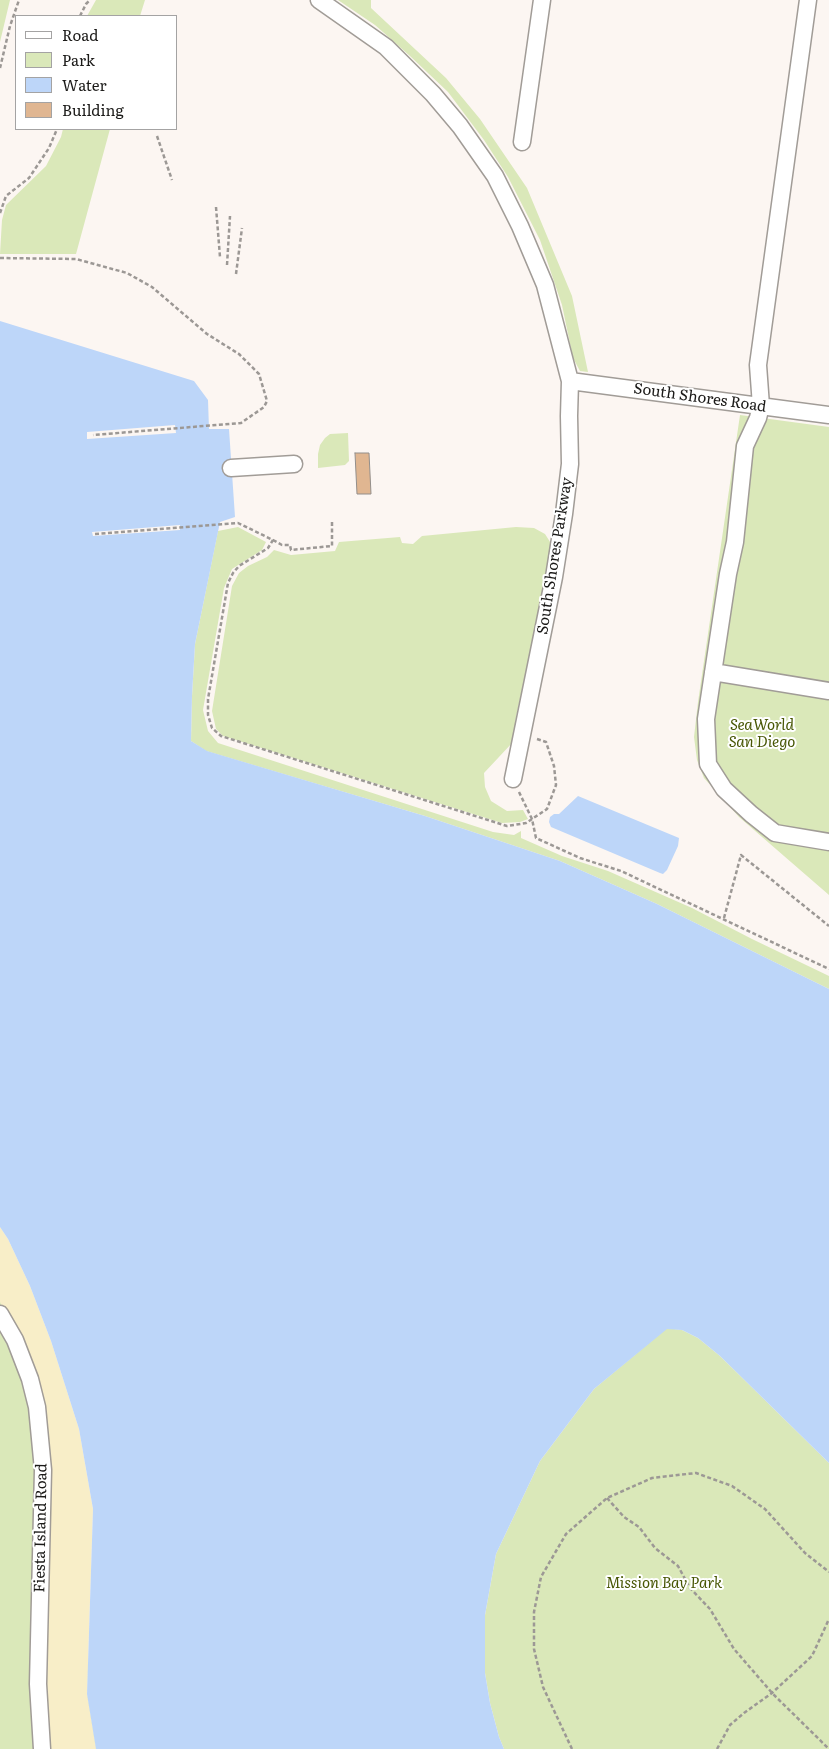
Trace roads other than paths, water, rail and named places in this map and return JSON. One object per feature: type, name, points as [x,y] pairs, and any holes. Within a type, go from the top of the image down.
[{"type":"street","name":"South Shores Parkway","points":[[318,0],[386,47],[433,94],[460,126],[495,176],[546,285],[570,381],[570,464],[554,577],[513,779]]},
{"type":"street","points":[[522,142],[542,0]]},
{"type":"street","points":[[808,0],[758,365],[761,406],[758,418],[745,446],[736,534],[706,719],[708,764],[724,789],[775,833],[829,842]]},
{"type":"street","name":"South Shores Road","points":[[570,381],[829,415]]},
{"type":"street","points":[[231,468],[294,464]]},
{"type":"street","points":[[713,672],[829,691]]},
{"type":"street","name":"Fiesta Island Road","points":[[0,1314],[15,1340],[30,1379],[39,1425],[43,1470],[38,1684],[42,1749]]},
{"type":"water","points":[[0,321],[194,381],[208,400],[209,429],[229,429],[235,517],[220,522],[195,644],[191,741],[207,751],[425,816],[560,861],[657,904],[829,989],[829,1463],[720,1356],[698,1338],[682,1330],[667,1329],[594,1389],[540,1461],[496,1554],[485,1615],[485,1673],[490,1703],[504,1749],[96,1749],[87,1694],[93,1509],[79,1429],[51,1341],[30,1286],[8,1239],[0,1227]]},
{"type":"water","points":[[578,796],[679,838],[678,846],[667,870],[663,874],[660,873],[551,827],[550,817],[554,814],[559,814]]},
{"type":"park label","name":"SeaWorld San Diego","points":[[762,734]]},
{"type":"park label","name":"Mission Bay Park","points":[[664,1584]]}]
